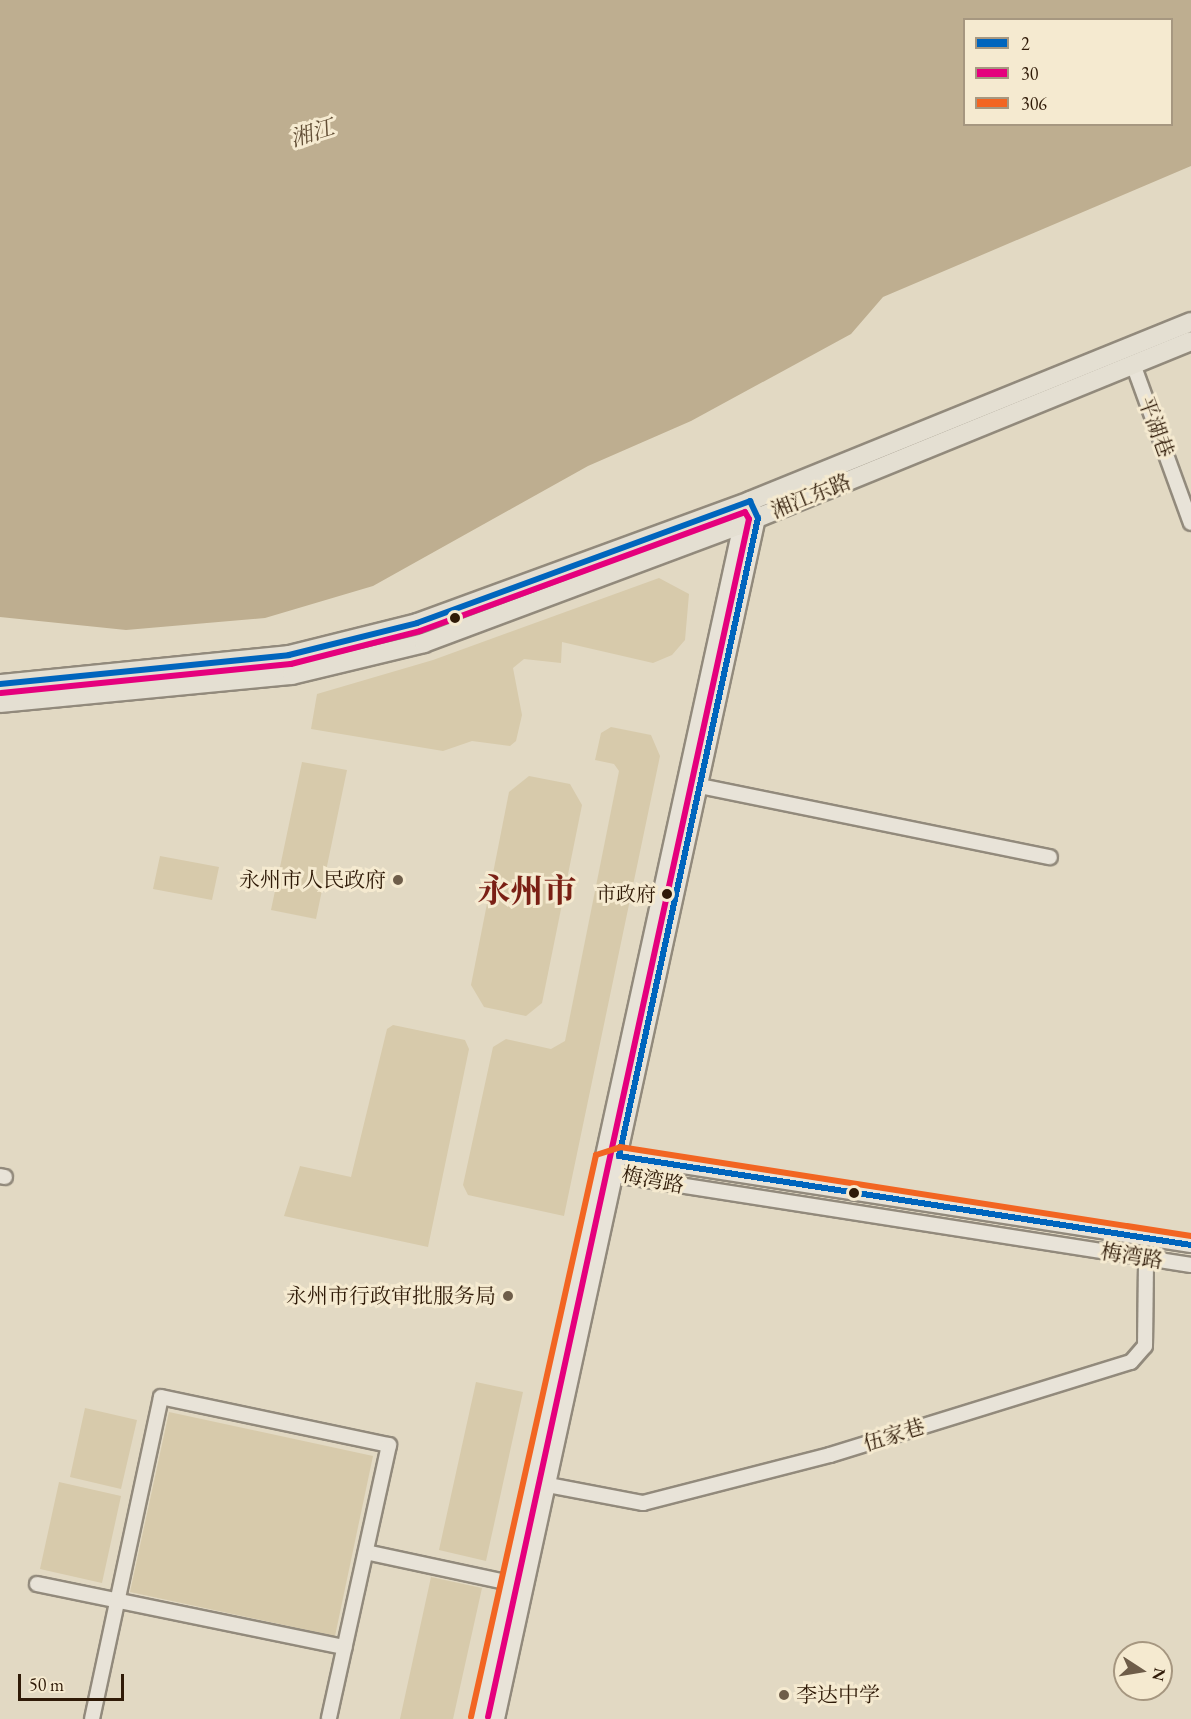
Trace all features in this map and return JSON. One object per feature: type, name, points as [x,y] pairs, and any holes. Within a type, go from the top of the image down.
[{"type":"main road","name":"湘江东路","points":[[0,703],[292,675],[424,642],[740,525],[754,509],[1191,322]]},
{"type":"main road","name":"湘江东路","points":[[0,684],[289,655],[417,623],[754,509],[1191,341]]},
{"type":"street","name":"平湖巷","points":[[1133,364],[1191,523]]},
{"type":"street","points":[[497,1719],[699,786],[754,509]]},
{"type":"street","points":[[480,1719],[740,525]]},
{"type":"street","points":[[699,786],[1050,857]]},
{"type":"street","name":"梅湾路","points":[[1191,1245],[620,1156],[602,1163],[615,1175],[1191,1265]]},
{"type":"street","name":"伍家巷","points":[[548,1485],[643,1503],[830,1455],[1131,1362],[1144,1346],[1146,1258]]},
{"type":"street","points":[[92,1719],[161,1397],[389,1445],[328,1719]]},
{"type":"street","points":[[366,1552],[510,1582]]},
{"type":"street","points":[[37,1584],[345,1647]]},
{"type":"shaded area","points":[[659,578],[689,594],[685,640],[672,655],[653,663],[562,642],[561,663],[524,659],[513,668],[522,715],[516,741],[510,746],[472,741],[443,751],[311,729],[317,694],[433,660]]},
{"type":"shaded area","points":[[611,727],[651,735],[660,756],[564,1216],[468,1195],[463,1185],[493,1047],[506,1039],[551,1049],[565,1041],[619,771],[614,764],[595,760],[601,733]]},
{"type":"shaded area","points":[[302,762],[347,770],[316,919],[271,910]]},
{"type":"shaded area","points":[[529,776],[570,784],[582,805],[542,1003],[526,1016],[484,1007],[471,985],[509,792]]},
{"type":"shaded area","points":[[160,856],[219,867],[212,900],[153,889]]},
{"type":"shaded area","points":[[393,1025],[465,1040],[469,1049],[428,1247],[284,1216],[300,1166],[351,1177],[387,1029]]},
{"type":"shaded area","points":[[476,1382],[523,1392],[486,1561],[439,1550]]},
{"type":"shaded area","points":[[85,1408],[137,1420],[121,1489],[70,1477]]},
{"type":"shaded area","points":[[169,1412],[373,1456],[335,1636],[130,1592]]},
{"type":"shaded area","points":[[59,1482],[121,1496],[102,1583],[40,1569]]},
{"type":"shaded area","points":[[431,1577],[482,1588],[453,1719],[400,1719]]},
{"type":"water","name":"湘江","points":[[0,0],[1191,0],[1191,166],[883,297],[851,334],[691,421],[588,466],[373,586],[265,618],[126,630],[0,617]]},
{"type":"transit line","name":"2","points":[[0,684],[289,655],[417,623],[750,501],[758,518],[619,1156],[1191,1245]]},
{"type":"transit line","name":"30","points":[[1,693],[291,664],[420,631],[745,512],[749,519],[488,1717]]},
{"type":"transit line","name":"306","points":[[471,1717],[596,1155],[620,1147],[1191,1236]]},
{"type":"place","name":"永州市人民政府","points":[[398,880]]},
{"type":"place","name":"市政府","points":[[667,894]]},
{"type":"place","name":"永州市行政审批服务局","points":[[508,1296]]},
{"type":"place","name":"李达中学","points":[[784,1695]]},
{"type":"district","name":"永州市","points":[[527,891]]}]
